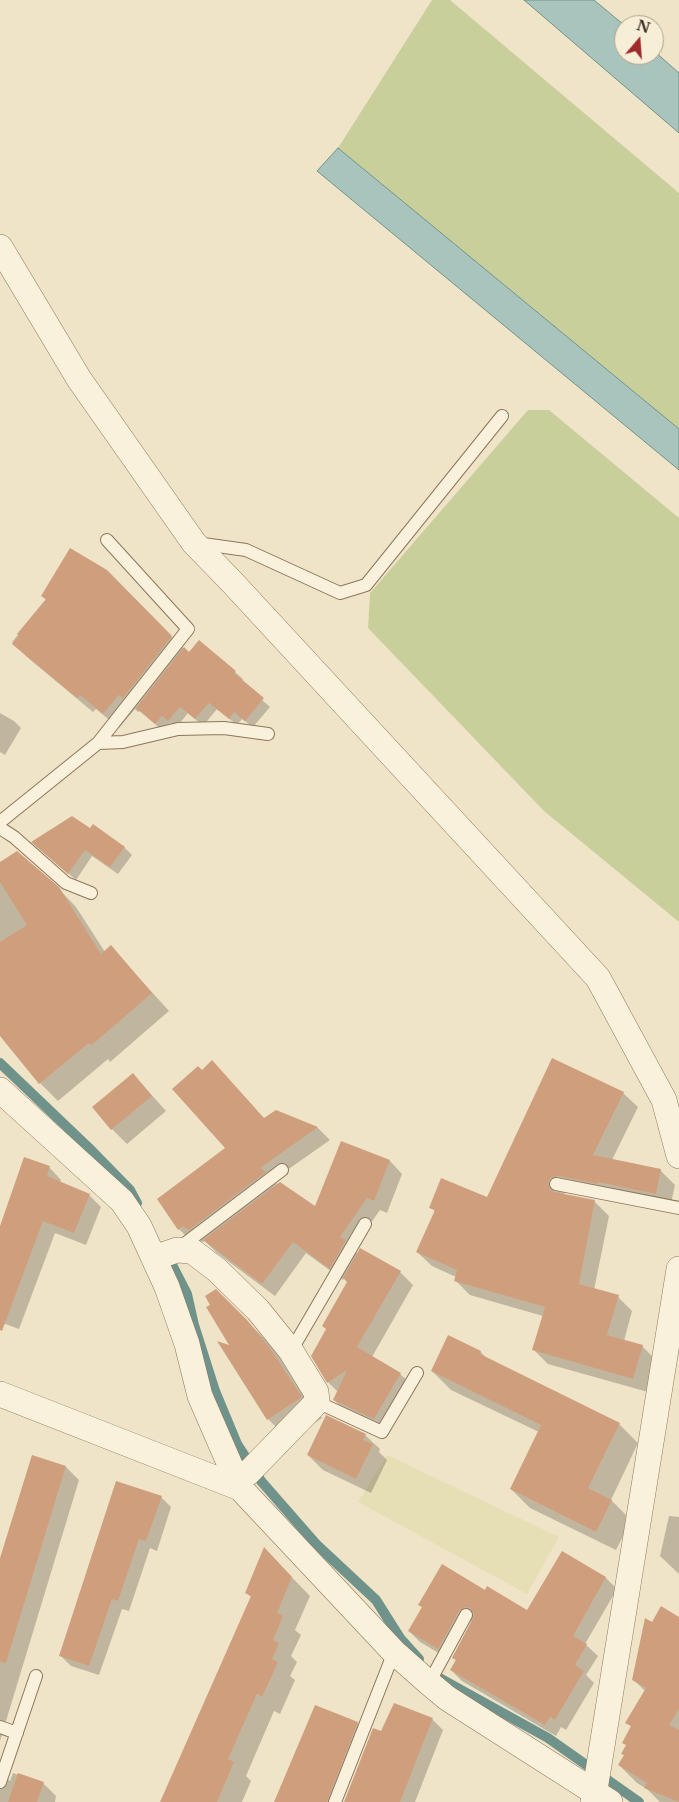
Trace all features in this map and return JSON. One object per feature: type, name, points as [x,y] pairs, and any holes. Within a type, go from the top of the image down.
[{"type":"street","points":[[0,247],[79,379],[194,543],[598,978],[664,1100],[679,1156]]},
{"type":"street","points":[[0,1090],[122,1201],[139,1226],[167,1287],[187,1344],[200,1396],[238,1484],[394,1652],[429,1683],[447,1698],[599,1798],[679,1269]]},
{"type":"street","points":[[154,1258],[177,1250],[192,1251],[217,1270],[258,1310],[291,1350],[316,1392],[317,1402],[238,1484]]},
{"type":"street","points":[[0,1394],[238,1484]]},
{"type":"lane","points":[[194,543],[246,550],[340,593],[366,585],[502,416]]},
{"type":"lane","points":[[0,822],[98,743],[188,629],[107,540]]},
{"type":"lane","points":[[98,743],[123,742],[178,729],[224,728],[268,734]]},
{"type":"lane","points":[[0,828],[14,836],[66,883],[91,893]]},
{"type":"lane","points":[[177,1250],[282,1170]]},
{"type":"lane","points":[[556,1184],[679,1208]]},
{"type":"lane","points":[[291,1350],[365,1224]]},
{"type":"lane","points":[[317,1402],[382,1432],[416,1373]]},
{"type":"lane","points":[[429,1683],[466,1615]]},
{"type":"lane","points":[[335,1802],[394,1652]]},
{"type":"lane","points":[[0,1782],[36,1676]]},
{"type":"lane","points":[[0,1727],[17,1733]]},
{"type":"shaded area","points":[[387,1455],[559,1537],[527,1594],[358,1502]]},
{"type":"green space","points":[[432,0],[450,0],[679,193],[679,429],[338,148]]},
{"type":"green space","points":[[528,410],[549,410],[679,518],[679,922],[544,811],[368,628],[370,593]]},
{"type":"water","points":[[524,0],[594,0],[614,17],[614,65],[664,65],[664,60],[679,73],[679,133]]},
{"type":"water","points":[[338,148],[679,429],[679,470],[317,171]]},
{"type":"building","points":[[70,548],[107,570],[172,636],[123,698],[119,695],[103,714],[80,695],[77,698],[12,644],[19,636],[17,634],[46,599],[41,596]]},
{"type":"building","points":[[199,640],[236,671],[234,673],[264,698],[245,721],[234,712],[229,719],[209,703],[195,719],[180,707],[168,721],[162,716],[155,724],[136,708],[184,647],[189,652]]},
{"type":"building","points":[[72,816],[90,828],[93,824],[125,847],[110,867],[85,850],[68,874],[31,842]]},
{"type":"building","points":[[17,851],[59,887],[101,954],[111,945],[152,993],[92,1045],[89,1043],[39,1084],[0,1036],[0,942],[27,925],[0,882],[0,862]]},
{"type":"building","points":[[552,1058],[624,1092],[593,1155],[661,1169],[656,1194],[558,1176],[550,1178],[548,1183],[550,1190],[554,1192],[595,1200],[579,1284],[619,1295],[607,1335],[643,1345],[633,1379],[532,1350],[545,1307],[454,1281],[457,1270],[416,1252],[435,1210],[429,1208],[441,1178],[487,1197]]},
{"type":"building","points":[[212,1060],[264,1118],[276,1110],[318,1127],[260,1168],[266,1172],[189,1230],[183,1226],[178,1230],[157,1199],[225,1148],[172,1089],[198,1066],[202,1070]]},
{"type":"building","points":[[133,1073],[152,1096],[111,1130],[92,1107]]},
{"type":"building","points":[[341,1141],[390,1160],[374,1201],[367,1198],[340,1237],[346,1240],[330,1269],[293,1242],[262,1284],[203,1240],[280,1182],[315,1206]]},
{"type":"building","points":[[24,1157],[50,1166],[47,1176],[90,1194],[74,1233],[43,1221],[2,1331],[0,1330],[0,1226]]},
{"type":"building","points":[[360,1248],[401,1271],[357,1347],[401,1373],[374,1419],[333,1400],[347,1370],[327,1383],[311,1356],[326,1329],[322,1326],[347,1282],[343,1278]]},
{"type":"building","points":[[216,1289],[247,1320],[270,1348],[302,1397],[267,1420],[217,1341],[229,1345],[206,1307],[210,1305],[205,1296]]},
{"type":"building","points":[[448,1335],[481,1351],[480,1354],[620,1423],[588,1488],[612,1500],[596,1532],[510,1489],[541,1425],[431,1371]]},
{"type":"building","points":[[326,1415],[366,1434],[363,1440],[373,1444],[356,1479],[307,1455]]},
{"type":"building","points":[[32,1455],[66,1466],[6,1663],[0,1662],[0,1558]]},
{"type":"building","points":[[116,1481],[162,1496],[146,1541],[139,1539],[118,1601],[112,1599],[89,1666],[59,1656]]},
{"type":"building","points":[[264,1547],[292,1577],[277,1613],[283,1616],[273,1640],[279,1643],[272,1659],[278,1662],[262,1697],[257,1694],[228,1759],[234,1762],[217,1802],[160,1802],[251,1596],[245,1593]]},
{"type":"building","points":[[562,1551],[606,1577],[573,1636],[587,1644],[575,1665],[584,1671],[555,1720],[550,1717],[545,1725],[450,1670],[456,1660],[452,1658],[473,1618],[474,1614],[470,1608],[465,1607],[459,1611],[438,1649],[408,1631],[422,1607],[418,1605],[442,1564],[485,1590],[487,1586],[527,1610]]},
{"type":"building","points":[[661,1606],[679,1617],[679,1709],[669,1725],[679,1730],[679,1802],[644,1788],[647,1783],[618,1765],[624,1755],[621,1754],[626,1745],[622,1743],[631,1726],[625,1723],[646,1688],[632,1680],[645,1618],[652,1622]]},
{"type":"building","points":[[394,1703],[433,1718],[400,1802],[344,1802],[373,1728],[381,1731]]},
{"type":"building","points":[[315,1705],[358,1722],[327,1802],[274,1802]]},
{"type":"building","points":[[18,1773],[44,1782],[37,1802],[8,1802]]},
{"type":"waterway","points":[[0,1063],[89,1148],[130,1190],[137,1203]]},
{"type":"waterway","points":[[166,1253],[187,1294],[194,1325],[215,1391],[237,1444],[261,1481],[317,1545],[376,1600],[400,1638],[419,1659]]},
{"type":"waterway","points":[[436,1676],[548,1738],[639,1802]]}]
